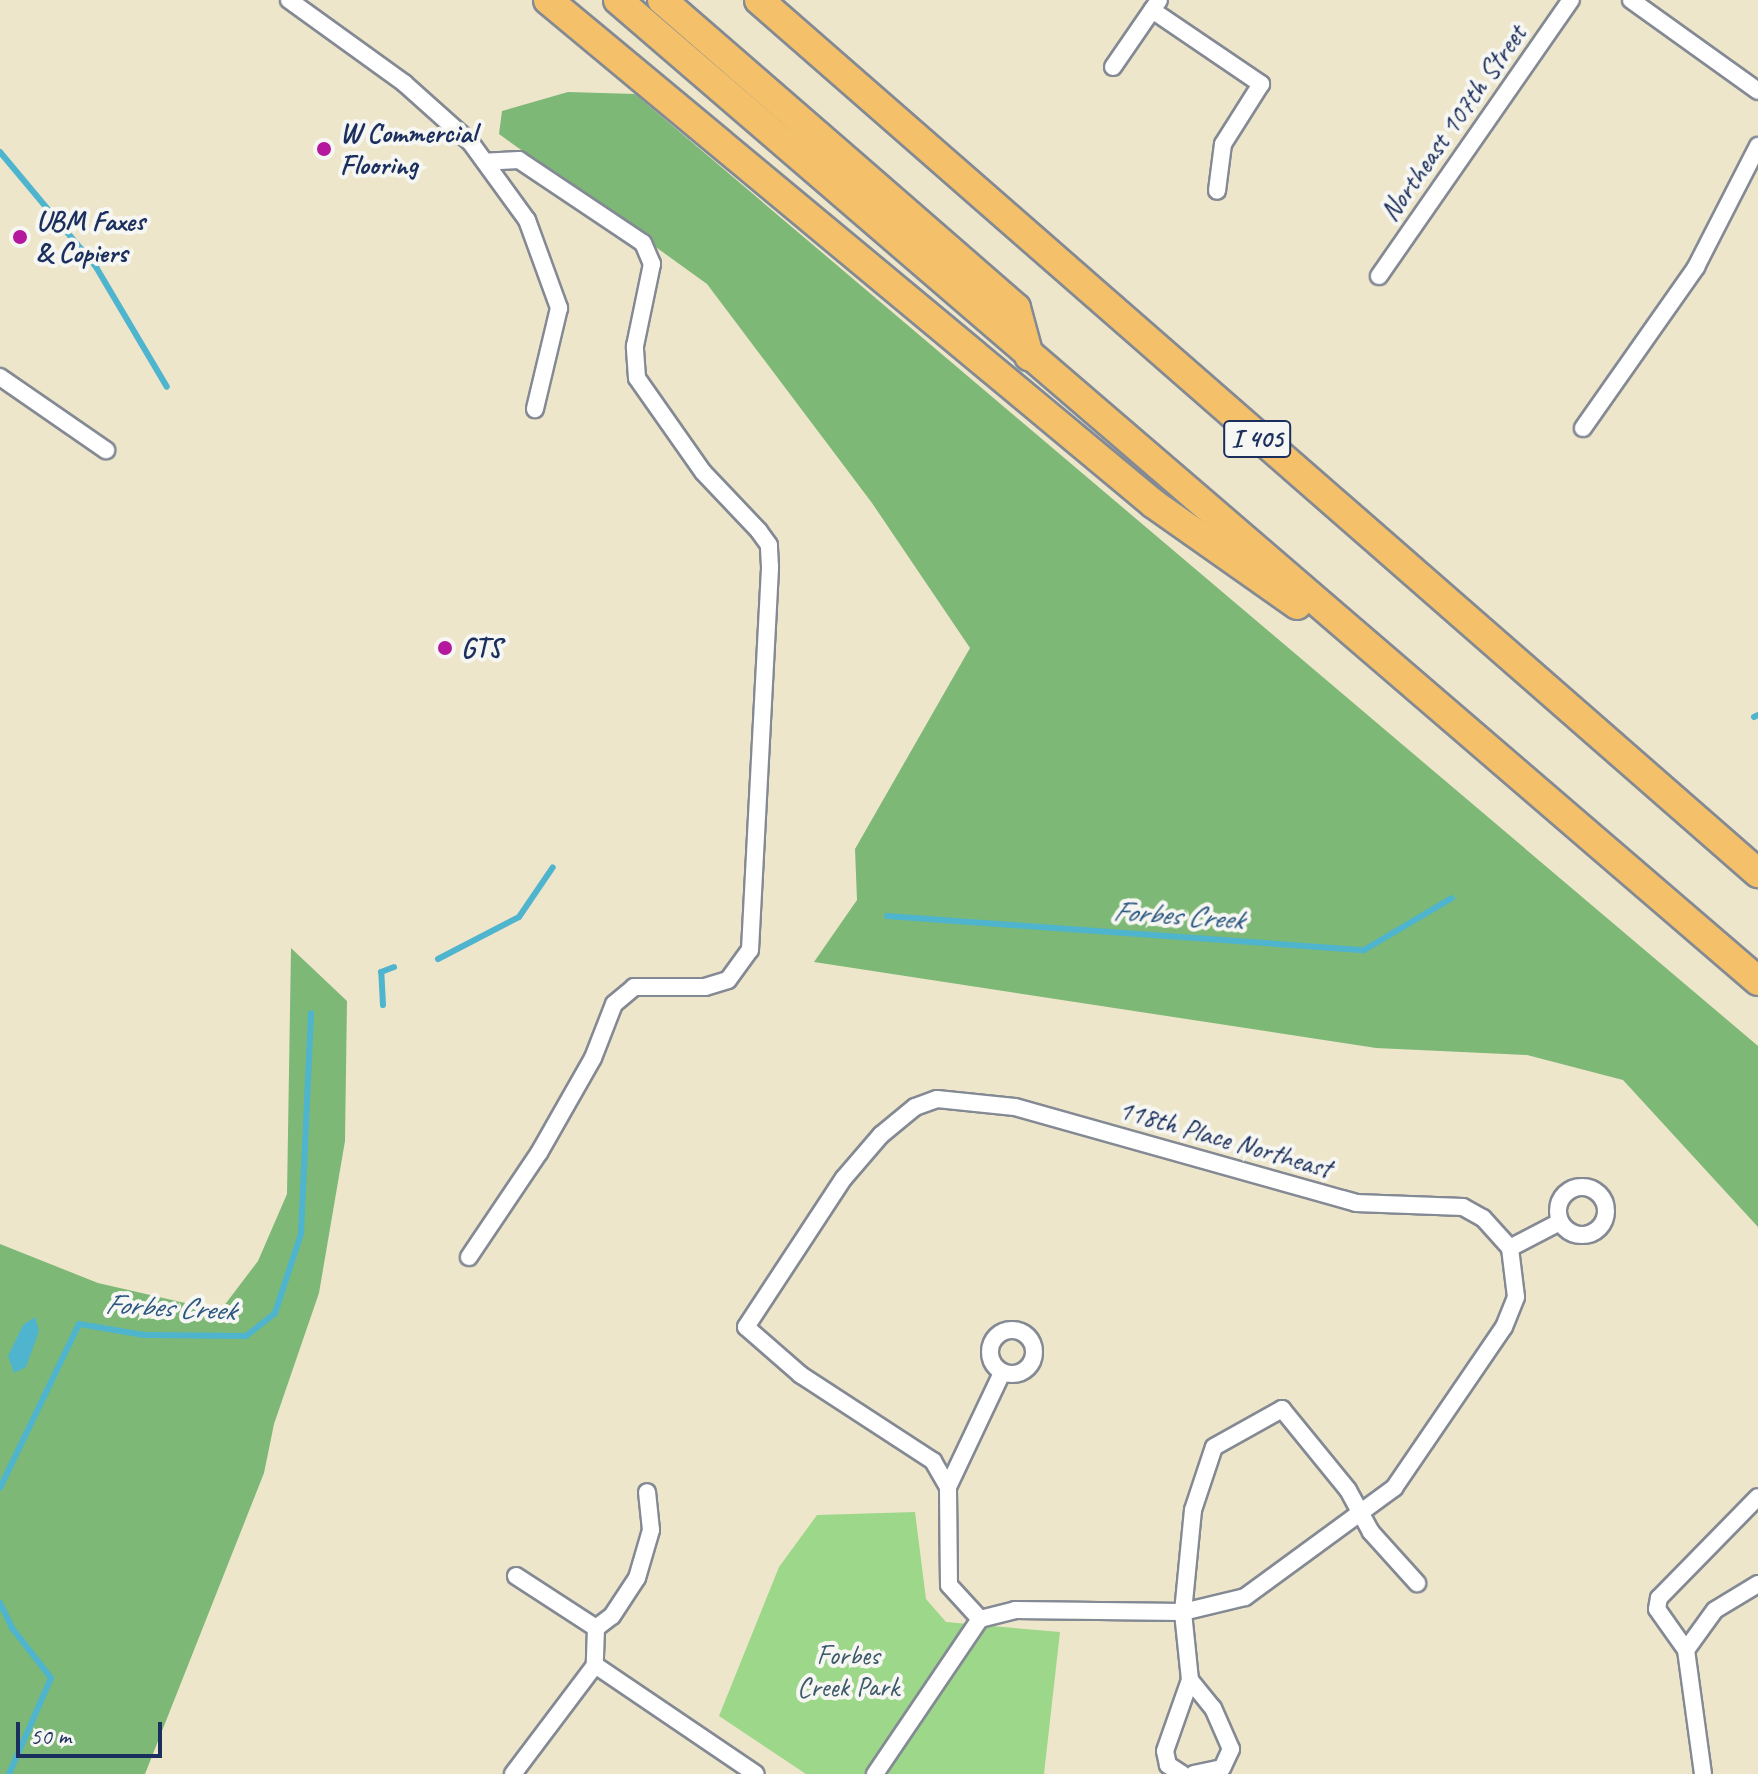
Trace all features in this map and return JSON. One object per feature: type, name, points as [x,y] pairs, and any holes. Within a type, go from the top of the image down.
[{"type":"highway","points":[[548,0],[1154,504],[1442,706]]},
{"type":"highway","points":[[618,0],[1758,981]]},
{"type":"highway","points":[[662,0],[1016,308],[1029,356]]},
{"type":"highway","name":"I 405","points":[[759,0],[1758,873]]},
{"type":"street","points":[[289,0],[404,83],[485,162],[527,220],[559,308],[535,409]]},
{"type":"street","name":"Northeast 107th Street","points":[[1379,276],[1571,0]]},
{"type":"street","points":[[1631,0],[1758,91]]},
{"type":"street","points":[[1113,67],[1155,5],[1261,84],[1223,144],[1217,191]]},
{"type":"street","points":[[1583,428],[1696,267],[1758,146]]},
{"type":"street","points":[[469,1257],[539,1153],[593,1058],[614,1004],[634,987],[705,987],[728,980],[750,950],[770,567],[769,545],[703,472],[637,378],[635,346],[652,264],[643,243],[519,160],[485,162]]},
{"type":"street","points":[[0,377],[106,450]]},
{"type":"street","name":"118th Place Northeast","points":[[948,1487],[933,1461],[918,1448],[801,1375],[746,1327],[844,1178],[881,1135],[915,1107],[937,1099],[1015,1107],[1356,1203],[1463,1207],[1483,1218],[1510,1248]]},
{"type":"street","points":[[875,1774],[980,1619],[1015,1610],[1183,1612],[1245,1597],[1394,1488],[1504,1327],[1516,1297],[1510,1248],[1560,1222]]},
{"type":"street","points":[[980,1619],[949,1585],[948,1487],[1002,1373]]},
{"type":"street","points":[[1182,1774],[1168,1765],[1165,1751],[1190,1680],[1183,1612],[1193,1510],[1214,1447],[1282,1409],[1348,1490],[1358,1515],[1417,1583]]},
{"type":"street","points":[[596,1628],[612,1616],[637,1578],[651,1530],[647,1492]]},
{"type":"street","points":[[1703,1774],[1686,1650],[1657,1609],[1659,1598],[1758,1497]]},
{"type":"street","points":[[516,1576],[596,1628]]},
{"type":"street","points":[[1686,1650],[1715,1610],[1758,1584]]},
{"type":"street","points":[[513,1774],[595,1665],[596,1628]]},
{"type":"street","points":[[595,1665],[756,1774]]},
{"type":"street","points":[[1190,1680],[1213,1708],[1231,1749],[1222,1768],[1194,1774]]},
{"type":"green space","points":[[568,92],[635,94],[1758,1046],[1758,1227],[1623,1080],[1527,1055],[1376,1048],[814,962],[857,900],[855,849],[970,648],[872,503],[707,284],[499,134],[502,111]]},
{"type":"green space","points":[[291,948],[347,1001],[345,1141],[319,1293],[274,1424],[264,1473],[145,1774],[0,1774],[0,1244],[98,1283],[220,1311],[258,1261],[287,1194]]},
{"type":"green space","name":"Forbes Creek Park","points":[[915,1512],[926,1599],[946,1622],[1060,1632],[1044,1774],[806,1774],[719,1716],[779,1567],[817,1515]]},
{"type":"water","points":[[35,1317],[39,1331],[26,1367],[14,1373],[8,1356],[23,1325]]},
{"type":"waterway","points":[[0,152],[96,267],[167,387]]},
{"type":"waterway","name":"Forbes Creek","points":[[1754,717],[1758,715]]},
{"type":"waterway","name":"Forbes Creek","points":[[438,959],[519,917],[553,867]]},
{"type":"waterway","name":"Forbes Creek","points":[[887,916],[1364,950],[1452,898]]},
{"type":"waterway","name":"Forbes Creek","points":[[383,1005],[381,972],[394,967]]},
{"type":"waterway","name":"Forbes Creek","points":[[0,1488],[79,1324],[144,1335],[246,1336],[275,1313],[301,1234],[311,1013]]},
{"type":"waterway","name":"Forbes Creek","points":[[0,1603],[12,1628],[51,1678],[9,1774]]},
{"type":"place","name":"W Commercial Flooring","points":[[324,149]]},
{"type":"place","name":"UBM Faxes & Copiers","points":[[20,237]]},
{"type":"place","name":"GTS","points":[[445,648]]}]
